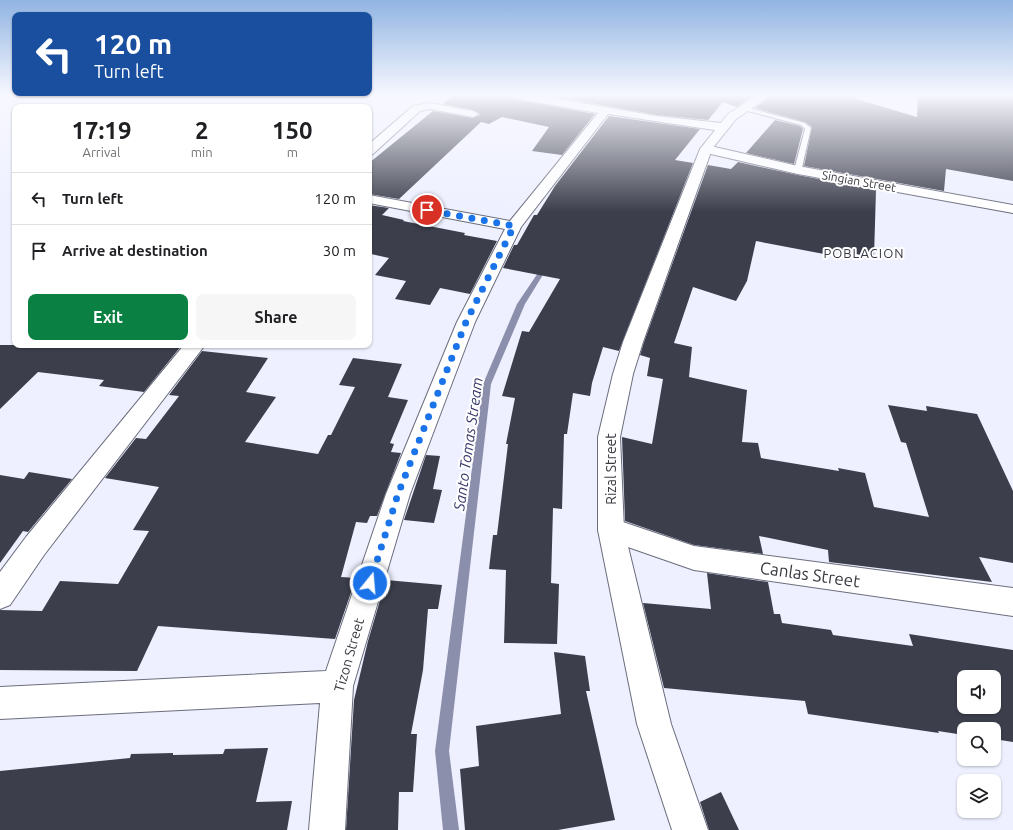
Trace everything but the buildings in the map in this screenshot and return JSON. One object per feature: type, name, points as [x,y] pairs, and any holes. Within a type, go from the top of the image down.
[{"type":"street","points":[[372,148],[388,134]]},
{"type":"street","name":"Tizon Street","points":[[327,830],[337,686],[398,494],[466,322],[514,226],[587,134]]},
{"type":"street","name":"Rizal Street","points":[[690,830],[654,724],[612,530],[609,437],[623,374],[633,342],[706,148],[716,134]]},
{"type":"street","name":"Singian Street","points":[[706,148],[798,170],[1013,209]]},
{"type":"street","points":[[372,200],[514,226]]},
{"type":"street","points":[[0,595],[36,546],[193,348]]},
{"type":"street","name":"Canlas Street","points":[[612,530],[694,558],[1013,602]]},
{"type":"street","points":[[0,703],[337,686]]},
{"type":"lane","points":[[798,170],[808,134]]},
{"type":"waterway","name":"Santo Tomas Stream","points":[[451,830],[442,751],[487,384],[521,304],[546,265]]},
{"type":"district","name":"POBLACION","points":[[864,253]]},
{"type":"route","points":[[370,583],[398,494],[466,322],[514,226],[427,210]]}]
